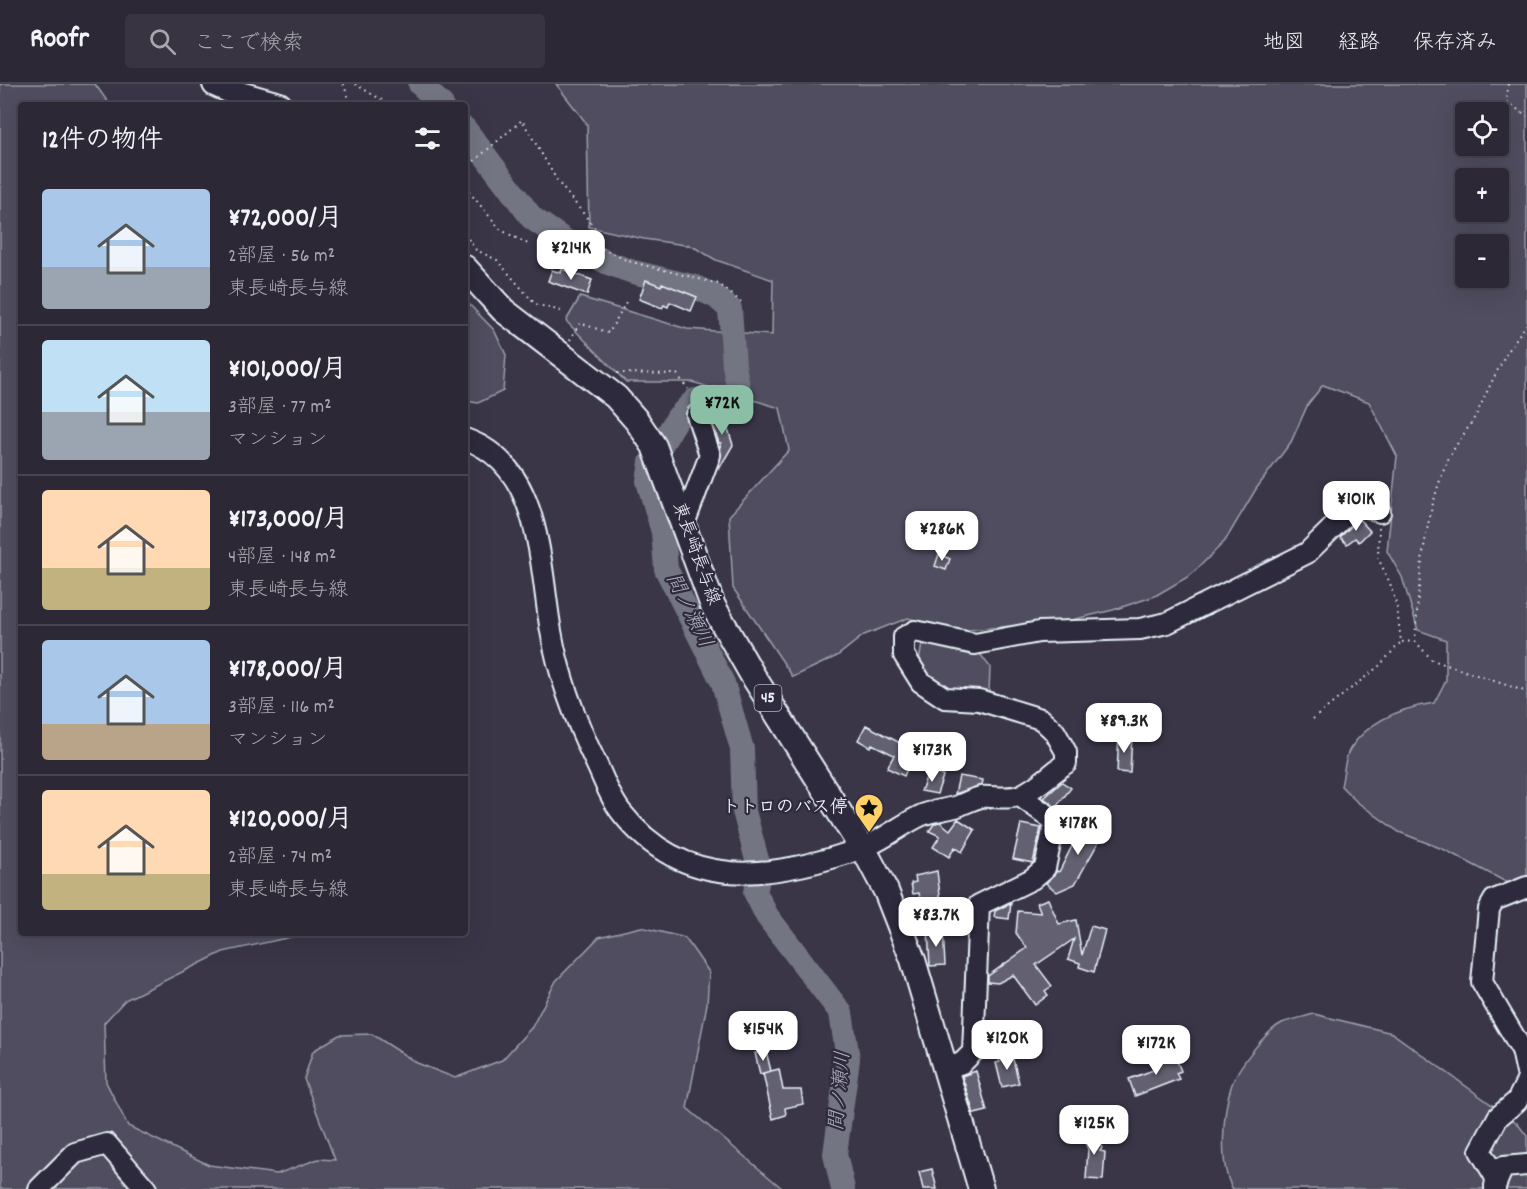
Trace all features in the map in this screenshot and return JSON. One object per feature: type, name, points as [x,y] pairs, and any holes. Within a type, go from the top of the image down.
[{"type":"main road","points":[[215,84],[233,92],[268,102]]},
{"type":"main road","name":"東長崎長与線","points":[[468,271],[503,310],[560,355],[591,376],[638,421],[654,446],[713,606],[753,676],[886,891],[913,960],[981,1189]]},
{"type":"street","points":[[684,524],[710,455],[697,415]]},
{"type":"street","points":[[468,440],[481,444],[496,455],[516,479],[532,514],[558,668],[581,733],[620,811],[642,836],[662,851],[696,867],[723,872],[776,871],[861,849],[922,815],[956,807],[978,797],[1020,796],[1066,763],[1066,752],[1055,732],[1041,719],[990,703],[945,698],[921,682],[904,655],[904,637],[915,632],[975,644],[1039,632],[1140,629],[1167,623],[1307,553],[1358,503],[1380,512]]},
{"type":"street","points":[[944,1069],[962,1063],[973,1052],[979,905],[1032,879],[1045,868],[1055,820],[1020,796]]},
{"type":"street","points":[[1527,887],[1494,900],[1489,909],[1482,982],[1522,1050],[1527,1073]]},
{"type":"street","points":[[1495,1187],[1496,1178],[1480,1151],[1498,1117],[1517,1101],[1527,1081]]},
{"type":"street","points":[[39,1189],[75,1153],[107,1144],[146,1189]]},
{"type":"street","points":[[1495,1187],[1503,1167],[1527,1165]]},
{"type":"path","points":[[343,84],[351,102]]},
{"type":"path","points":[[355,84],[385,102]]},
{"type":"path","points":[[1508,84],[1507,102],[1527,116]]},
{"type":"path","points":[[468,166],[522,120],[558,182],[595,228],[591,243],[628,261],[719,284],[741,302]]},
{"type":"path","points":[[468,191],[501,230],[530,245]]},
{"type":"path","points":[[468,238],[476,250],[497,260],[535,304],[561,311]]},
{"type":"path","points":[[560,355],[580,323],[609,333],[626,302]]},
{"type":"path","points":[[1527,324],[1513,341],[1472,423],[1448,459],[1432,502],[1420,575],[1414,641],[1432,660],[1527,692]]},
{"type":"path","points":[[617,373],[677,374],[688,389]]},
{"type":"path","points":[[1380,512],[1378,558],[1390,583],[1397,608],[1401,642]]},
{"type":"path","points":[[1313,719],[1379,666],[1401,642],[1414,641]]},
{"type":"shaded area","points":[[0,84],[95,84],[108,102],[18,102],[18,936],[295,936],[223,952],[125,1000],[104,1023],[106,1082],[128,1126],[209,1165],[277,1174],[318,1159],[335,1160],[304,1079],[313,1051],[339,1035],[372,1034],[417,1063],[455,1078],[502,1060],[532,1027],[556,981],[599,937],[641,927],[685,938],[709,972],[707,1004],[687,1108],[783,1189],[0,1189]]},
{"type":"shaded area","points":[[556,84],[1527,84],[1527,893],[1445,850],[1399,832],[1357,802],[1341,786],[1348,753],[1358,739],[1376,723],[1387,717],[1410,708],[1434,703],[1446,680],[1446,640],[1418,630],[1402,577],[1387,551],[1397,456],[1369,402],[1323,385],[1308,404],[1291,442],[1256,489],[1225,541],[1191,575],[1155,596],[1113,610],[1067,621],[957,631],[908,618],[864,635],[837,656],[793,677],[733,588],[729,516],[789,450],[780,408],[692,382],[626,382],[566,321],[580,297],[687,329],[772,335],[773,280],[716,260],[692,246],[644,239],[589,227],[587,124]]},
{"type":"shaded area","points":[[468,303],[494,330],[506,355],[503,391],[478,403],[468,401]]},
{"type":"shaded area","points":[[922,644],[977,650],[990,667],[989,693],[945,689],[918,667]]},
{"type":"shaded area","points":[[1314,1014],[1392,1033],[1517,1123],[1527,1136],[1527,1189],[1233,1189],[1225,1167],[1224,1123],[1235,1077],[1253,1050],[1276,1027],[1282,1023]]},
{"type":"building","points":[[562,269],[592,280],[587,295],[548,281],[552,270],[561,273]]},
{"type":"building","points":[[646,280],[661,286],[662,283],[697,297],[691,311],[670,302],[668,307],[664,305],[662,308],[639,299]]},
{"type":"building","points":[[719,413],[723,419],[724,416],[733,445],[719,469],[721,443],[719,443],[710,416]]},
{"type":"building","points":[[1359,519],[1370,531],[1359,542],[1355,538],[1347,544],[1340,537]]},
{"type":"building","points":[[939,554],[950,559],[946,570],[935,566]]},
{"type":"building","points":[[866,725],[900,743],[901,740],[917,747],[904,776],[887,768],[894,755],[872,744],[870,747],[858,740]]},
{"type":"building","points":[[1119,734],[1132,735],[1130,773],[1117,772]]},
{"type":"building","points":[[929,770],[943,776],[937,794],[921,791]]},
{"type":"building","points":[[959,776],[983,780],[982,785],[955,794]]},
{"type":"building","points":[[1062,782],[1071,788],[1056,807],[1044,798]]},
{"type":"building","points":[[1088,817],[1104,826],[1100,832],[1103,834],[1075,884],[1057,892],[1046,883],[1057,871],[1059,872],[1078,834],[1085,836],[1080,832]]},
{"type":"building","points":[[958,819],[975,830],[962,852],[955,847],[949,857],[933,847],[940,836],[929,831],[935,823],[940,822],[950,830]]},
{"type":"building","points":[[1021,824],[1041,828],[1033,863],[1013,859]]},
{"type":"building","points":[[937,871],[941,903],[922,907],[919,893],[913,894],[911,883],[916,882],[915,876]]},
{"type":"building","points":[[1048,899],[1059,924],[1076,920],[1082,955],[1091,926],[1105,930],[1094,972],[1079,967],[1080,963],[1068,959],[1074,939],[1036,965],[1052,986],[1045,991],[1048,995],[1035,1005],[1013,975],[998,983],[988,982],[988,976],[1027,948],[1016,933],[1018,911],[1041,913],[1037,903]]},
{"type":"building","points":[[1011,903],[1009,919],[994,917],[995,911]]},
{"type":"building","points":[[943,929],[945,965],[930,966],[928,930]]},
{"type":"building","points":[[766,1051],[771,1071],[760,1074],[755,1053]]},
{"type":"building","points":[[1012,1055],[1019,1083],[1002,1087],[996,1063],[1000,1062],[999,1058]]},
{"type":"building","points":[[1175,1056],[1181,1071],[1176,1073],[1179,1079],[1135,1096],[1129,1079],[1156,1069],[1154,1063]]},
{"type":"building","points":[[779,1069],[783,1090],[801,1090],[803,1104],[785,1108],[786,1115],[773,1119],[763,1073]]},
{"type":"building","points":[[976,1071],[987,1111],[974,1114],[962,1076]]},
{"type":"building","points":[[1092,1127],[1102,1148],[1100,1151],[1105,1152],[1103,1180],[1086,1179],[1088,1149],[1080,1132]]},
{"type":"building","points":[[932,1169],[937,1189],[923,1189],[919,1172]]},
{"type":"waterway","name":"間ノ瀬川","points":[[420,84],[439,102]]},
{"type":"waterway","name":"間ノ瀬川","points":[[468,133],[532,218],[570,244],[608,263],[633,272],[695,287],[715,296],[730,309],[734,365],[739,392],[723,397],[695,400],[678,417],[651,462],[648,481],[663,532],[666,569],[723,683],[742,749],[744,811],[760,871],[755,892],[767,916],[841,1013],[848,1059],[835,1154],[843,1189]]},
{"type":"place","name":"トトロのバス停","points":[[869,834]]}]
